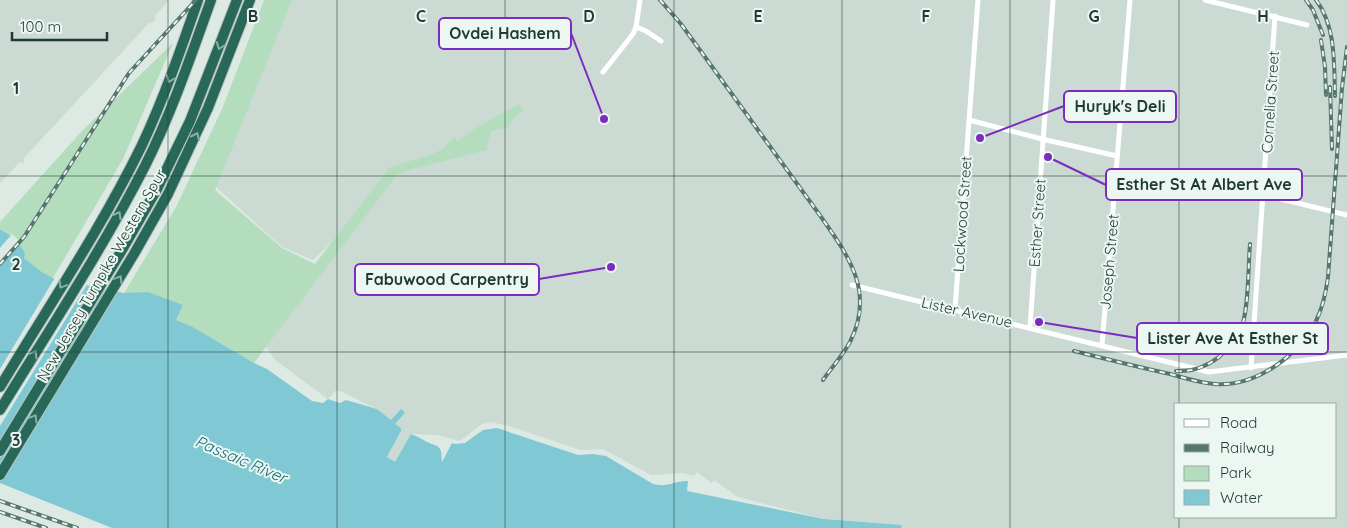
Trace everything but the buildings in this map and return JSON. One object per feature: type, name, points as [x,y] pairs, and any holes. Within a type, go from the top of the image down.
[{"type":"highway","points":[[0,387],[128,172],[164,92],[198,0]]},
{"type":"highway","points":[[0,410],[101,243],[145,166],[172,107],[210,0]]},
{"type":"highway","name":"New Jersey Turnpike Western Spur","points":[[0,451],[154,195],[196,108],[237,0]]},
{"type":"highway","name":"New Jersey Turnpike Western Spur","points":[[0,475],[144,238],[168,194],[208,108],[250,0]]},
{"type":"street","points":[[603,72],[629,40],[636,27],[640,0]]},
{"type":"street","name":"Lockwood Street","points":[[955,309],[978,0]]},
{"type":"street","name":"Esther Street","points":[[1030,327],[1053,0]]},
{"type":"street","name":"Joseph Street","points":[[1102,345],[1130,0]]},
{"type":"street","points":[[1205,0],[1306,24]]},
{"type":"street","name":"Cornelia Street","points":[[1251,368],[1275,16]]},
{"type":"street","points":[[636,27],[646,30],[661,41]]},
{"type":"street","points":[[969,120],[1117,156]]},
{"type":"street","points":[[1264,195],[1347,215]]},
{"type":"street","name":"Lister Avenue","points":[[852,285],[1210,372],[1347,355]]},
{"type":"shaded area","points":[[0,0],[169,0],[154,17],[156,19],[152,23],[150,22],[23,159],[25,161],[22,164],[20,162],[0,183]]},
{"type":"shaded area","points":[[292,0],[1347,0],[1347,528],[901,528],[902,525],[824,519],[738,497],[714,480],[712,483],[697,472],[694,476],[684,473],[651,475],[603,449],[580,450],[509,426],[491,422],[482,424],[460,441],[438,435],[411,434],[395,462],[387,458],[401,431],[395,424],[404,414],[391,420],[377,409],[340,391],[335,391],[328,399],[275,360],[266,347],[345,243],[330,244],[313,260],[282,247],[215,186]]},
{"type":"green space","points":[[264,0],[292,0],[215,190],[282,248],[315,264],[390,167],[433,154],[444,148],[454,137],[458,141],[474,129],[519,104],[524,111],[516,115],[507,128],[491,131],[486,150],[402,172],[396,176],[254,363],[193,327],[175,320],[183,305],[124,293],[176,207],[222,109]]},
{"type":"green space","points":[[173,43],[123,159],[53,278],[24,258],[16,239],[0,229],[0,222],[82,131]]},
{"type":"water","name":"Passaic River","points":[[0,229],[16,239],[25,253],[24,258],[53,278],[124,293],[148,292],[183,305],[176,320],[193,327],[267,369],[312,401],[323,403],[328,399],[340,403],[346,400],[377,409],[391,420],[401,409],[404,411],[404,414],[395,424],[401,428],[401,431],[387,457],[395,462],[411,434],[438,446],[442,462],[452,443],[465,443],[483,430],[497,428],[578,455],[593,454],[606,456],[653,484],[668,485],[688,481],[687,491],[824,519],[902,525],[901,528],[112,528],[0,483]]},
{"type":"pier","points":[[12,234],[21,242],[0,265],[0,248]]},
{"type":"pier","points":[[56,276],[88,283],[0,426],[0,369]]},
{"type":"railway","points":[[0,264],[24,237],[129,73],[196,0]]},
{"type":"railway","points":[[660,0],[681,24],[819,214],[839,244],[855,274],[860,306],[857,323],[850,342],[823,380]]},
{"type":"railway","points":[[1306,0],[1313,10],[1323,35]]},
{"type":"railway","points":[[1316,0],[1323,10],[1331,33],[1335,96]]},
{"type":"railway","points":[[1321,40],[1325,67],[1326,95]]},
{"type":"railway","points":[[1074,351],[1198,381],[1230,384],[1260,375],[1274,367],[1298,346],[1316,321],[1324,299],[1327,283],[1342,88],[1347,47]]},
{"type":"railway","points":[[1330,87],[1332,149]]},
{"type":"railway","points":[[1176,371],[1193,370],[1209,364],[1219,357],[1238,335],[1246,308],[1250,244]]},
{"type":"railway","points":[[0,501],[77,528]]},
{"type":"railway","points":[[0,512],[46,528]]},
{"type":"place","name":"Ovdei Hashem","points":[[604,119]]},
{"type":"place","name":"Huryk's Deli","points":[[980,138]]},
{"type":"place","name":"Esther St At Albert Ave","points":[[1048,157]]},
{"type":"place","name":"Fabuwood Carpentry","points":[[611,267]]},
{"type":"place","name":"Lister Ave At Esther St","points":[[1039,322]]}]
